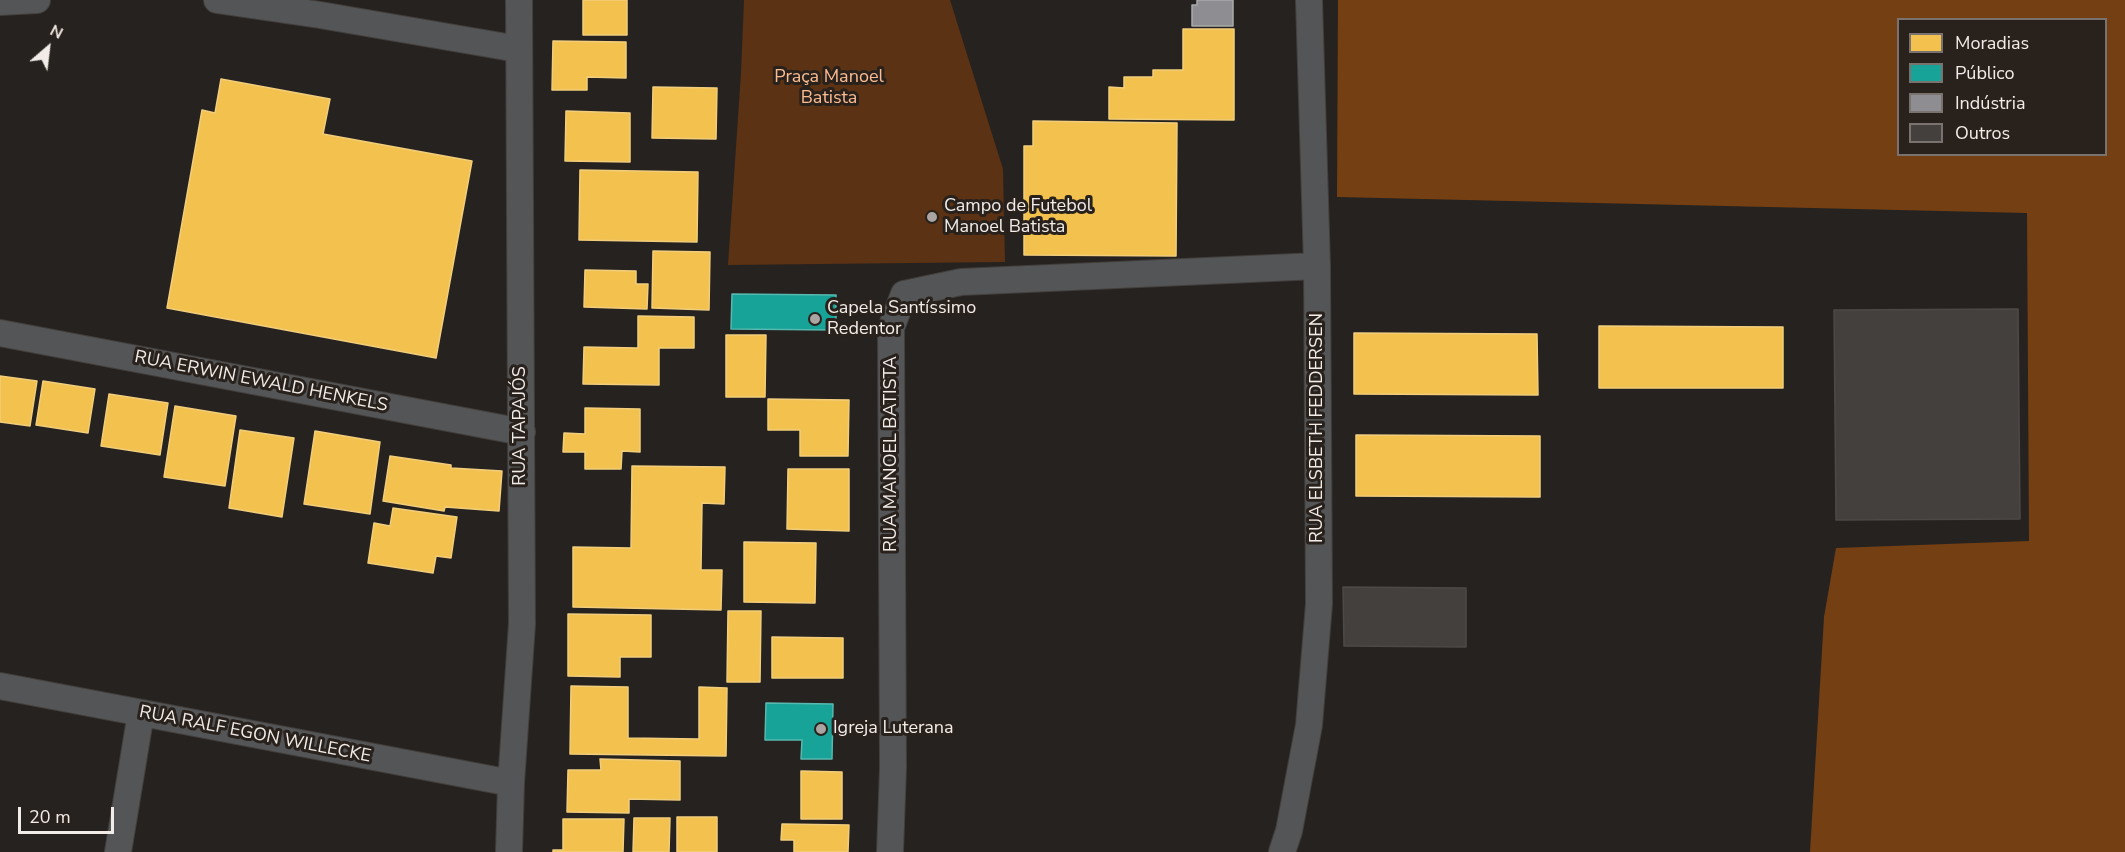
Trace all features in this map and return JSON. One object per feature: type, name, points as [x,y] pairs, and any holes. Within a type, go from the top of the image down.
[{"type":"street","points":[[0,2],[37,0]]},
{"type":"street","points":[[218,0],[518,49]]},
{"type":"street","name":"RUA TAPAJÓS","points":[[509,852],[510,783],[522,624],[519,0]]},
{"type":"street","name":"RUA ELSBETH FEDDERSEN","points":[[1282,852],[1289,831],[1309,725],[1319,604],[1317,266],[1309,0]]},
{"type":"street","name":"RUA MANOEL BATISTA","points":[[890,852],[893,768],[891,328],[904,294],[962,282],[1317,266]]},
{"type":"street","name":"RUA ERWIN EWALD HENKELS","points":[[0,333],[522,432]]},
{"type":"street","name":"RUA RALF EGON WILLECKE","points":[[0,686],[510,783]]},
{"type":"street","points":[[118,852],[141,713]]},
{"type":"green space","name":"Praça Manoel Batista","points":[[744,0],[950,0],[1003,169],[1005,262],[728,265]]},
{"type":"shaded area","points":[[1338,0],[2125,0],[2125,852],[1810,852],[1824,617],[1836,548],[2029,541],[2027,213],[1337,197]]},
{"type":"building: Moradias","points":[[583,0],[627,0],[627,35],[583,35]]},
{"type":"building: Moradias","points":[[1183,29],[1234,29],[1234,120],[1109,119],[1109,87],[1124,88],[1124,77],[1153,77],[1153,70],[1183,70]]},
{"type":"building: Moradias","points":[[553,41],[626,42],[626,78],[587,77],[587,90],[552,90]]},
{"type":"building: Moradias","points":[[221,79],[330,99],[323,134],[472,161],[436,358],[167,308],[202,110],[215,113]]},
{"type":"building: Moradias","points":[[653,87],[717,88],[716,139],[652,138]]},
{"type":"building: Moradias","points":[[566,111],[630,113],[630,162],[565,161]]},
{"type":"building: Moradias","points":[[1033,121],[1177,123],[1176,256],[1024,255],[1024,146],[1033,146]]},
{"type":"building: Moradias","points":[[580,170],[698,172],[697,242],[579,240]]},
{"type":"building: Moradias","points":[[653,251],[710,252],[709,310],[652,308]]},
{"type":"building: Moradias","points":[[585,270],[636,271],[636,284],[648,284],[647,309],[584,307]]},
{"type":"building: Moradias","points":[[638,316],[694,317],[694,348],[659,348],[659,385],[583,384],[584,347],[638,348]]},
{"type":"building: Moradias","points":[[1599,326],[1783,327],[1783,388],[1599,388]]},
{"type":"building: Moradias","points":[[1354,333],[1537,334],[1538,395],[1354,394]]},
{"type":"building: Moradias","points":[[726,335],[766,335],[765,397],[726,397]]},
{"type":"building: Moradias","points":[[0,376],[37,381],[30,426],[0,422]]},
{"type":"building: Moradias","points":[[43,381],[95,389],[88,433],[36,425]]},
{"type":"building: Moradias","points":[[109,394],[168,403],[160,455],[101,446]]},
{"type":"building: Moradias","points":[[768,399],[849,400],[848,456],[800,456],[800,430],[768,430]]},
{"type":"building: Moradias","points":[[175,406],[236,416],[225,486],[164,477]]},
{"type":"building: Moradias","points":[[585,408],[640,409],[640,452],[622,451],[621,469],[585,469],[585,452],[563,452],[564,433],[585,434]]},
{"type":"building: Moradias","points":[[240,430],[294,438],[282,517],[229,508]]},
{"type":"building: Moradias","points":[[315,431],[380,442],[370,514],[304,504]]},
{"type":"building: Moradias","points":[[1356,435],[1540,436],[1540,497],[1356,496]]},
{"type":"building: Moradias","points":[[390,456],[451,465],[451,468],[502,471],[499,511],[445,507],[444,511],[383,501]]},
{"type":"building: Moradias","points":[[632,466],[725,467],[724,504],[702,503],[701,570],[722,570],[721,610],[573,607],[573,547],[631,548]]},
{"type":"building: Moradias","points":[[788,469],[849,469],[849,531],[787,529]]},
{"type":"building: Moradias","points":[[393,508],[457,517],[451,558],[436,556],[433,573],[368,563],[374,523],[390,526]]},
{"type":"building: Moradias","points":[[744,542],[816,543],[815,603],[744,602]]},
{"type":"building: Moradias","points":[[728,611],[761,611],[760,682],[727,682]]},
{"type":"building: Moradias","points":[[568,614],[651,615],[651,657],[620,657],[620,677],[568,676]]},
{"type":"building: Moradias","points":[[772,637],[843,638],[843,678],[772,678]]},
{"type":"building: Moradias","points":[[571,686],[628,687],[628,738],[699,739],[699,687],[727,688],[726,756],[570,754]]},
{"type":"building: Moradias","points":[[600,759],[680,761],[680,800],[629,799],[629,813],[567,812],[568,770],[601,770]]},
{"type":"building: Moradias","points":[[801,771],[842,772],[842,819],[801,819]]},
{"type":"building: Moradias","points":[[677,817],[717,817],[717,852],[677,852]]},
{"type":"building: Moradias","points":[[634,818],[670,818],[669,852],[633,852]]},
{"type":"building: Moradias","points":[[563,819],[624,819],[623,852],[553,852],[553,850],[563,850]]},
{"type":"building: Moradias","points":[[782,824],[849,825],[848,852],[794,852],[794,840],[781,840]]},
{"type":"building: Público","points":[[732,294],[836,295],[836,330],[731,329]]},
{"type":"building: Público","points":[[766,703],[833,704],[832,759],[801,759],[802,740],[765,740]]},
{"type":"building: Indústria","points":[[1197,0],[1233,0],[1233,26],[1192,26],[1192,5],[1197,5]]},
{"type":"building: Outros","points":[[2018,309],[2020,519],[1836,520],[1834,310]]},
{"type":"building: Outros","points":[[1343,587],[1466,588],[1466,647],[1344,646]]},
{"type":"place","name":"Campo de Futebol Manoel Batista","points":[[932,217]]},
{"type":"place","name":"Capela Santíssimo Redentor","points":[[815,319]]},
{"type":"place","name":"Igreja Luterana","points":[[821,729]]}]
